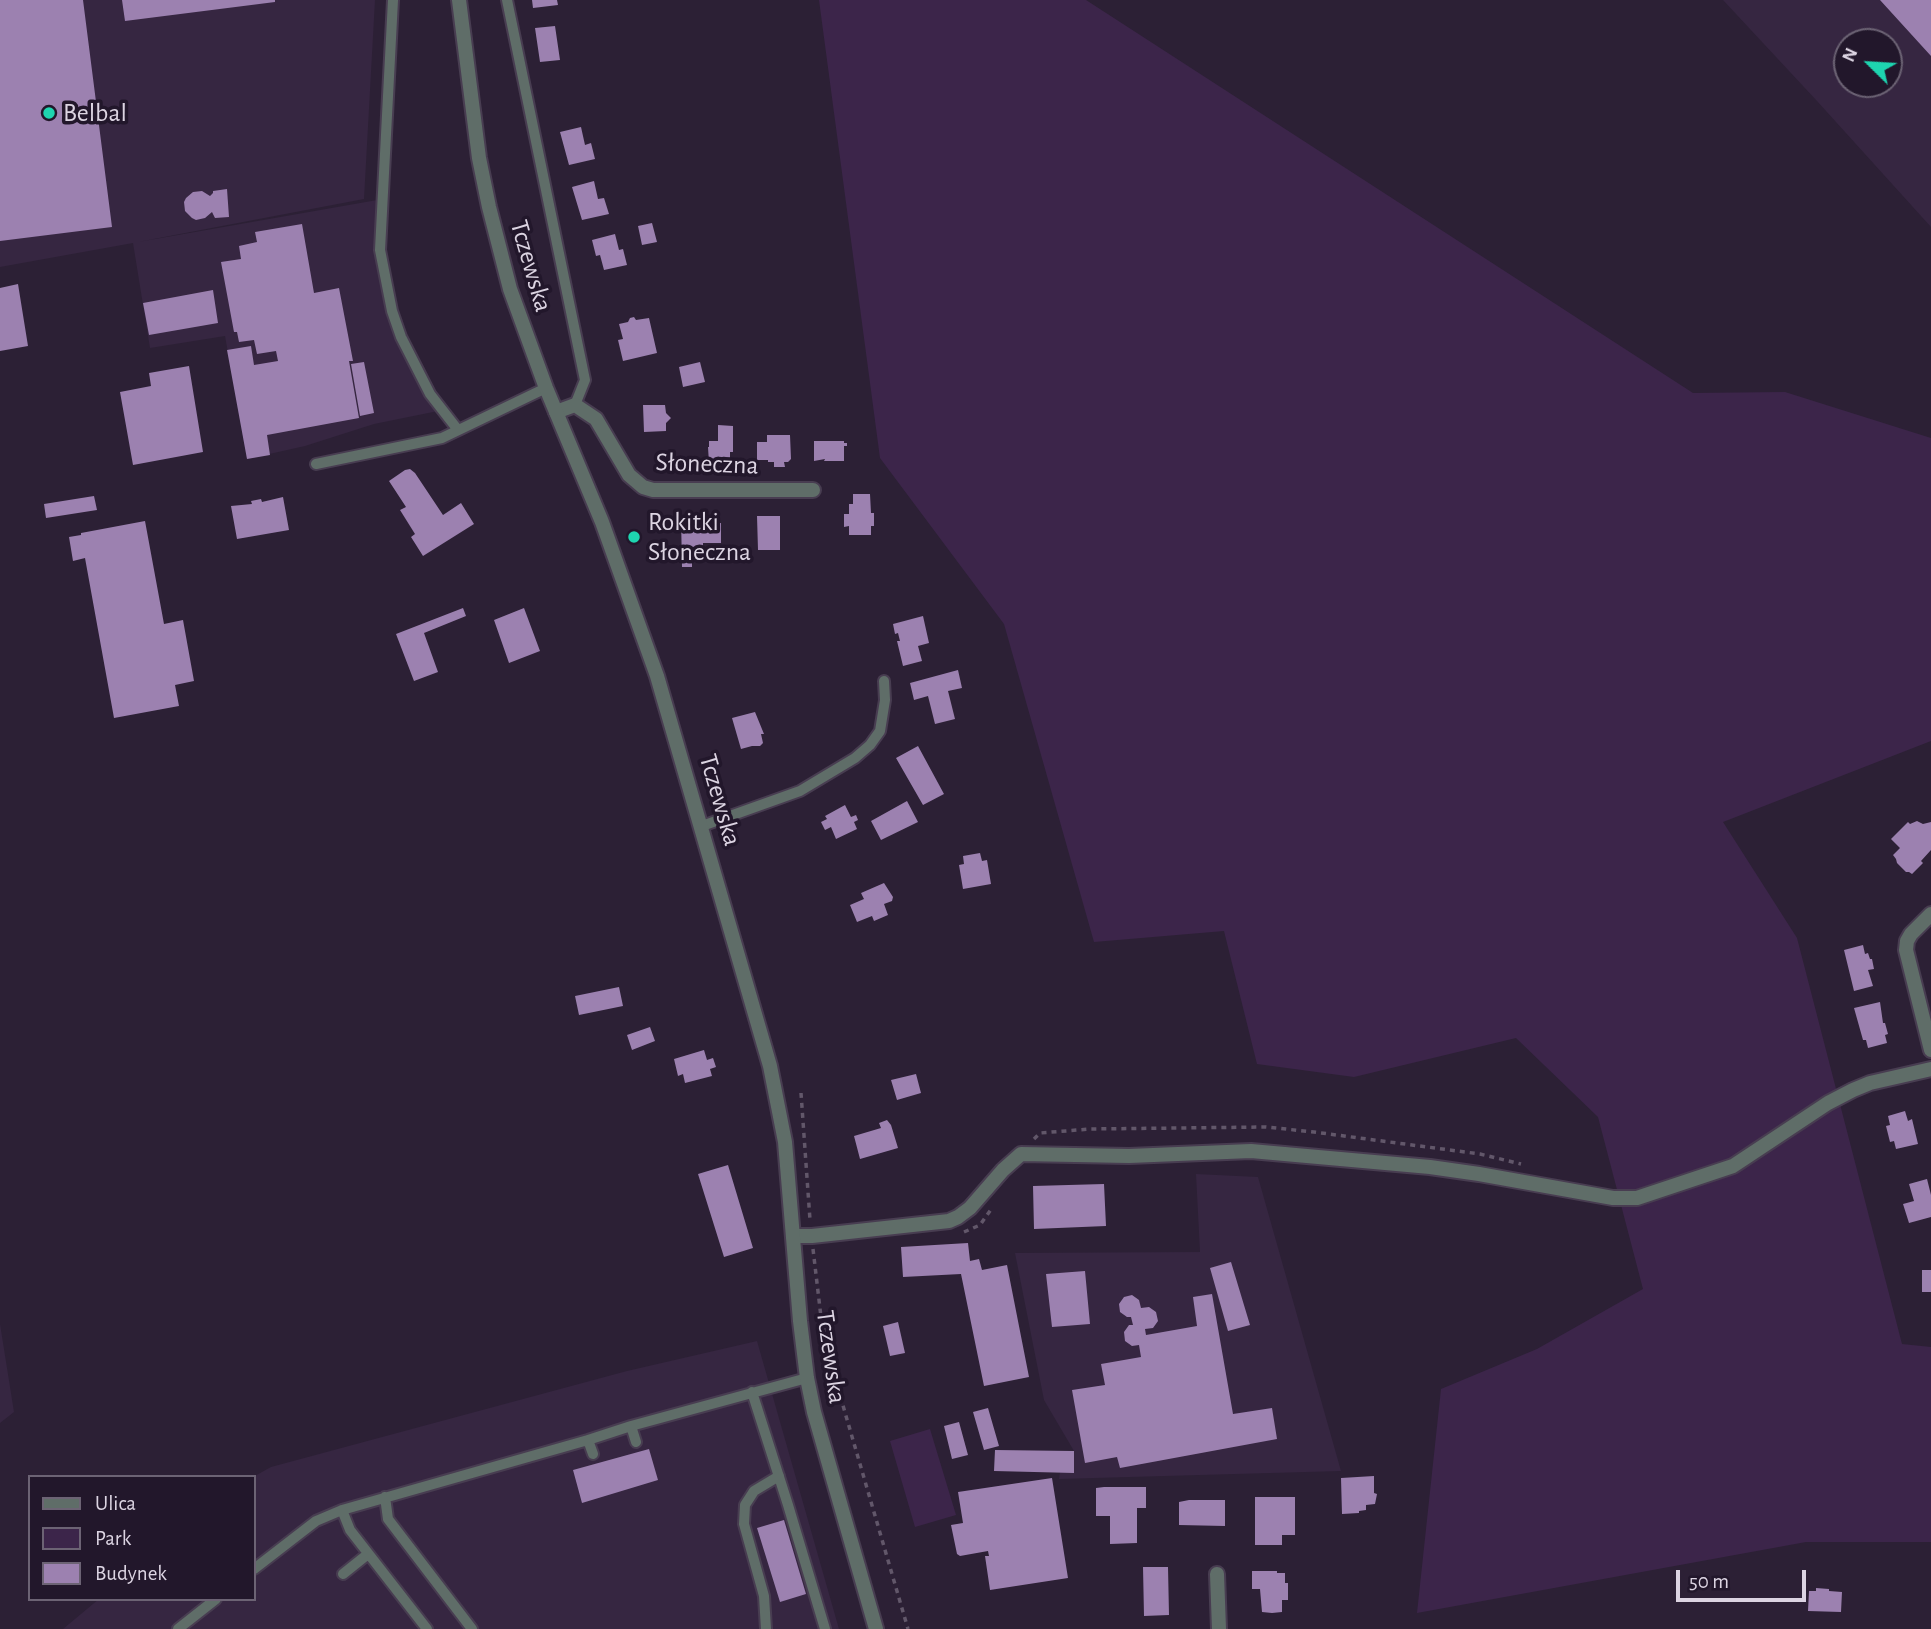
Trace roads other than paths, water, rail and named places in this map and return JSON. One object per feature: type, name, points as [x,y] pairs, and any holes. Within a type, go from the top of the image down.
[{"type":"street","name":"Tczewska","points":[[459,0],[479,158],[510,289],[546,388],[602,522],[645,641],[702,826],[778,1097],[785,1142],[807,1378],[814,1412],[876,1629]]},
{"type":"street","points":[[556,412],[575,405]]},
{"type":"street","name":"Słoneczna","points":[[575,405],[596,419],[629,475],[643,487],[662,491],[813,490]]},
{"type":"street","points":[[1931,914],[1911,934],[1906,950],[1931,1050]]},
{"type":"street","points":[[793,1236],[949,1221],[970,1209],[1003,1170],[1021,1154],[1129,1156],[1251,1151],[1430,1167],[1613,1198],[1637,1198],[1733,1166],[1828,1103],[1853,1090],[1870,1083],[1931,1069]]},
{"type":"street","points":[[1217,1574],[1219,1629]]},
{"type":"lane","points":[[393,0],[380,250],[392,311],[401,337],[430,394],[458,430]]},
{"type":"lane","points":[[506,0],[585,380],[575,405]]},
{"type":"lane","points":[[316,464],[442,438],[546,388]]},
{"type":"lane","points":[[702,826],[800,792],[855,758],[870,745],[880,731],[885,700],[884,681]]},
{"type":"lane","points":[[256,1567],[316,1521],[342,1510],[807,1378]]},
{"type":"lane","points":[[752,1392],[824,1629]]},
{"type":"lane","points":[[631,1426],[636,1442]]},
{"type":"lane","points":[[588,1440],[593,1454]]},
{"type":"lane","points":[[766,1629],[764,1596],[744,1524],[745,1505],[754,1491],[779,1476]]},
{"type":"lane","points":[[385,1497],[388,1519],[472,1629]]},
{"type":"lane","points":[[342,1510],[350,1530],[427,1629]]},
{"type":"lane","points":[[343,1574],[369,1554]]},
{"type":"lane","points":[[178,1629],[213,1601]]},
{"type":"place","name":"Belbal","points":[[49,113]]},
{"type":"place","name":"Rokitki Słoneczna","points":[[634,537]]}]
